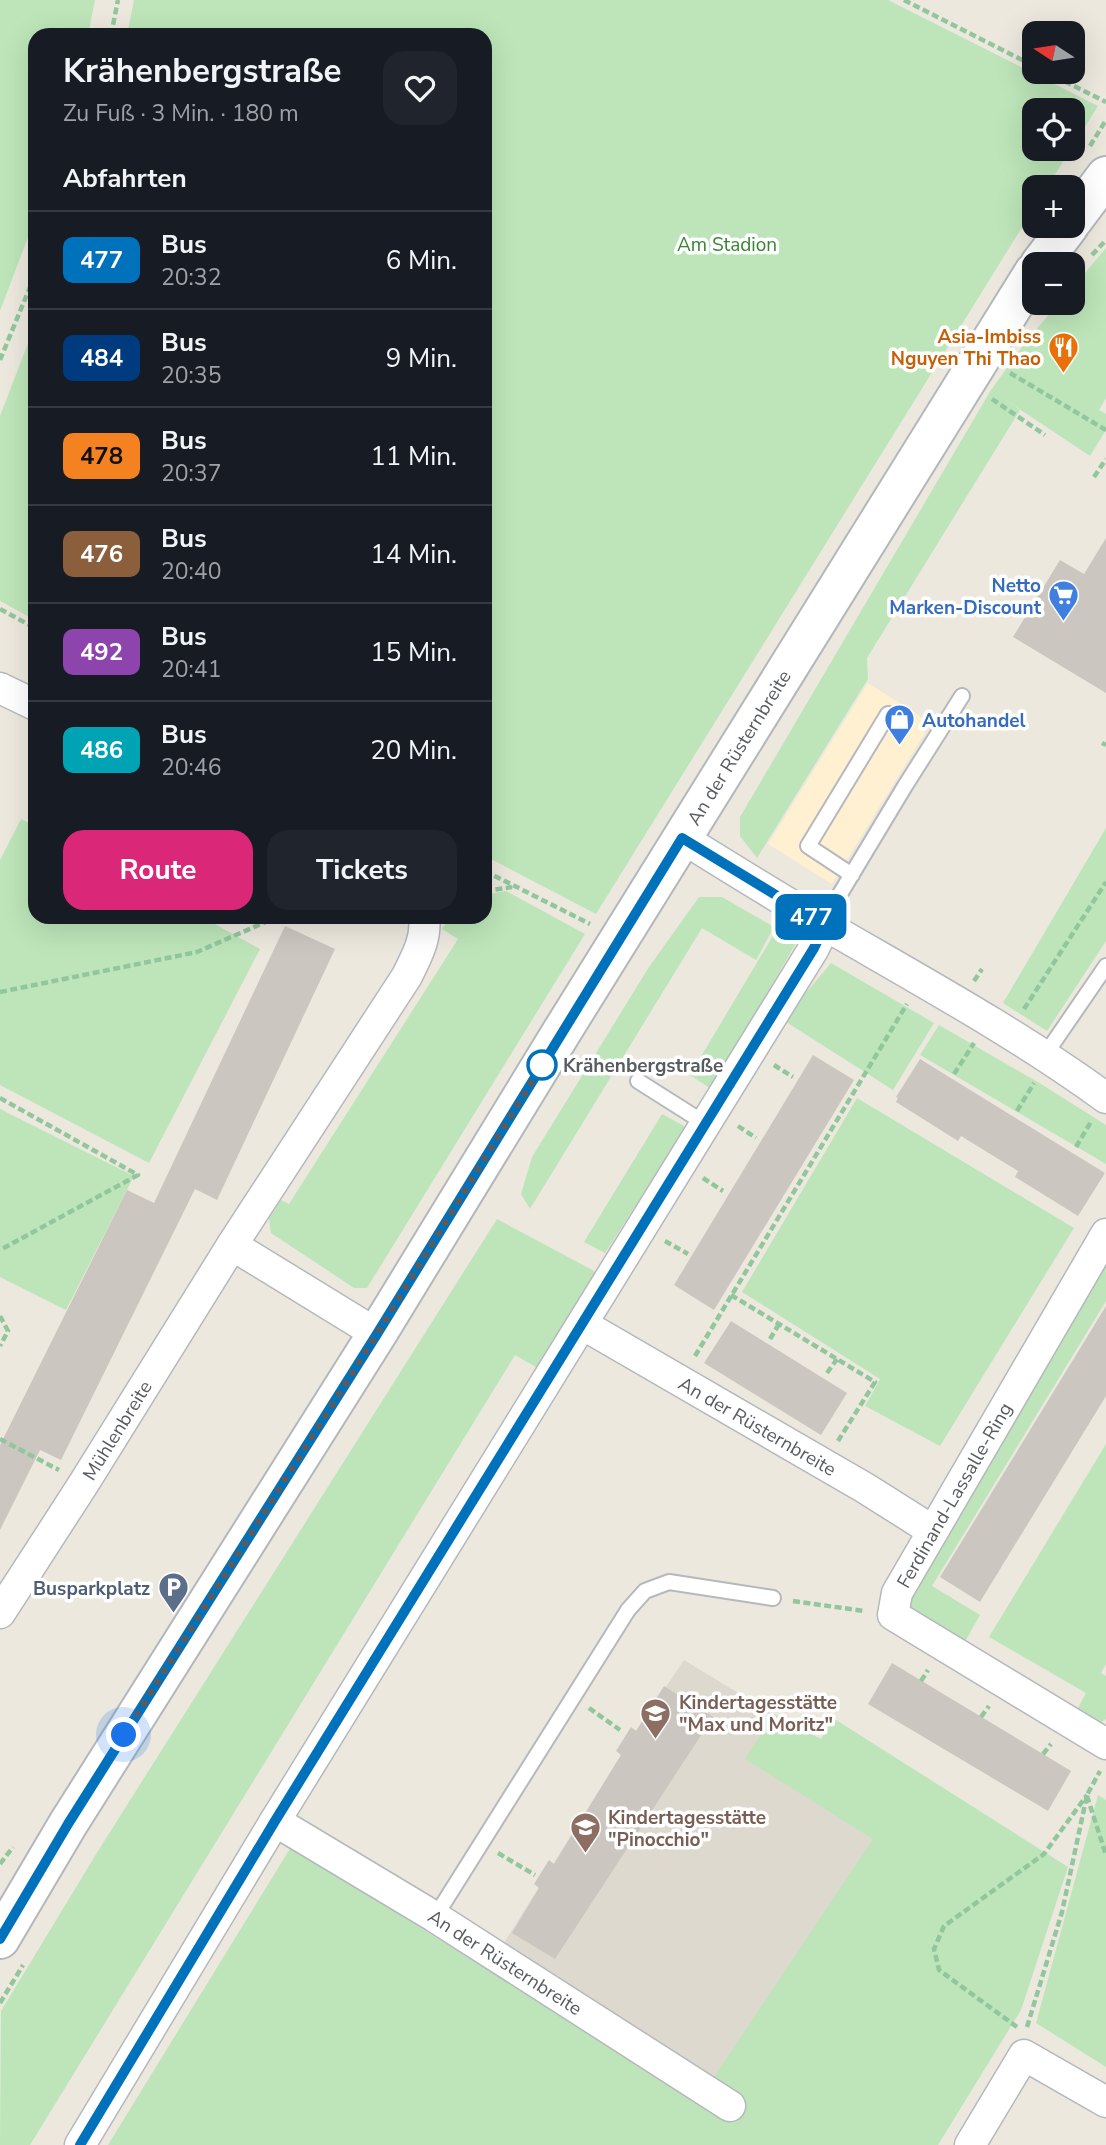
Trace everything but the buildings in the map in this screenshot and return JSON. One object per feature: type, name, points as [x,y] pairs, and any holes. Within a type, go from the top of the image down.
[{"type":"main road","points":[[1085,204],[1106,176]]},
{"type":"main road","points":[[1049,252],[1060,238]]},
{"type":"main road","name":"An der Rüsternbreite","points":[[0,1938],[75,1813],[377,1334],[1022,291]]},
{"type":"street","points":[[0,688],[28,702]]},
{"type":"street","points":[[682,838],[825,925],[942,991],[1040,1067],[1101,1105]]},
{"type":"street","name":"Mühlenbreite","points":[[0,1614],[85,1483],[232,1245],[407,976],[423,939],[425,924]]},
{"type":"street","points":[[80,2145],[275,1821],[582,1324],[719,1123],[825,925]]},
{"type":"street","name":"Ferdinand-Lassalle-Ring","points":[[893,1615],[897,1592],[1106,1234]]},
{"type":"street","points":[[232,1245],[377,1334]]},
{"type":"street","name":"An der Rüsternbreite","points":[[582,1324],[854,1481],[933,1531]]},
{"type":"street","points":[[893,1615],[1106,1744]]},
{"type":"street","name":"An der Rüsternbreite","points":[[275,1821],[435,1917],[730,2106]]},
{"type":"street","points":[[970,2145],[1024,2055],[1106,2102]]},
{"type":"lane","points":[[825,925],[852,875],[962,696]]},
{"type":"lane","points":[[852,875],[807,846],[888,714]]},
{"type":"lane","points":[[1040,1067],[1106,966]]},
{"type":"lane","points":[[638,1081],[719,1123]]},
{"type":"lane","points":[[435,1917],[628,1610],[645,1591],[669,1583],[773,1598]]},
{"type":"path","points":[[112,28],[118,0]]},
{"type":"path","points":[[904,0],[1022,60]]},
{"type":"path","points":[[1070,84],[1106,102]]},
{"type":"path","points":[[0,360],[28,292]]},
{"type":"path","points":[[1004,369],[1106,430]]},
{"type":"path","points":[[985,395],[1045,435]]},
{"type":"path","points":[[1094,477],[1106,459]]},
{"type":"path","points":[[0,610],[28,624]]},
{"type":"path","points":[[492,875],[600,929]]},
{"type":"path","points":[[1017,1020],[1106,882]]},
{"type":"path","points":[[492,890],[513,886]]},
{"type":"path","points":[[0,992],[198,952],[261,924]]},
{"type":"path","points":[[694,1357],[907,1003]]},
{"type":"path","points":[[954,1074],[974,1042]]},
{"type":"path","points":[[767,1061],[793,1077]]},
{"type":"path","points":[[1017,1111],[1040,1067]]},
{"type":"path","points":[[0,1098],[138,1175],[0,1250]]},
{"type":"path","points":[[1076,1147],[1101,1105]]},
{"type":"path","points":[[719,1123],[756,1138]]},
{"type":"path","points":[[699,1176],[723,1191]]},
{"type":"path","points":[[662,1238],[688,1254]]},
{"type":"path","points":[[732,1295],[875,1382],[831,1452]]},
{"type":"path","points":[[0,1316],[8,1331],[0,1346]]},
{"type":"path","points":[[770,1339],[779,1324]]},
{"type":"path","points":[[827,1373],[836,1359]]},
{"type":"path","points":[[0,1439],[85,1483]]},
{"type":"path","points":[[789,1601],[893,1615]]},
{"type":"path","points":[[573,1698],[620,1730]]},
{"type":"path","points":[[1087,1795],[1062,1912],[1025,2033],[939,1970],[934,1949],[944,1926],[1044,1854],[1087,1795],[1106,1760]]},
{"type":"path","points":[[1087,1795],[1106,1855]]},
{"type":"path","points":[[482,1843],[535,1875]]},
{"type":"shaded area","points":[[868,683],[931,723],[832,884],[768,844]]},
{"type":"shaded area","points":[[684,1660],[928,1809],[751,2100],[501,1948],[636,1731]]},
{"type":"green space","points":[[0,0],[95,0],[89,28],[28,28],[28,237],[0,311]]},
{"type":"green space","name":"Am Stadion","points":[[134,0],[888,0],[1022,68],[1022,84],[1054,84],[1082,98],[1022,98],[1022,161],[1063,161],[1055,175],[1022,175],[1022,227],[596,914],[492,860],[492,28],[128,28]]},
{"type":"green space","name":"Am Stadion","points":[[1085,99],[1098,106],[1085,127]]},
{"type":"green space","points":[[1106,248],[1106,398],[1099,410],[1106,414],[1106,430],[1090,456],[1003,398],[1020,410],[867,658],[868,679],[757,858],[740,836],[740,817],[991,390],[1049,315],[1085,315],[1085,273]]},
{"type":"green space","points":[[28,343],[28,616],[0,601],[0,416]]},
{"type":"green space","points":[[21,819],[28,822],[28,924],[215,924],[260,949],[149,1163],[0,1085],[0,860]]},
{"type":"green space","points":[[1106,828],[1106,941],[1047,1031],[1003,1003]]},
{"type":"green space","points":[[506,891],[585,934],[367,1288],[354,1288],[271,1233],[269,1219],[281,1200],[289,1204],[458,939],[442,929],[445,924],[492,924],[492,894]]},
{"type":"green space","points":[[699,897],[722,897],[774,927],[756,960],[702,928],[530,1209],[521,1194],[532,1157],[649,967]]},
{"type":"green space","points":[[777,929],[796,943],[711,1089],[690,1075]]},
{"type":"green space","points":[[831,963],[934,1023],[893,1090],[783,1020]]},
{"type":"green space","points":[[939,1025],[1106,1125],[1106,1164],[920,1055]]},
{"type":"green space","points":[[857,1098],[1074,1228],[940,1446],[865,1406],[880,1379],[742,1292]]},
{"type":"green space","points":[[0,1109],[134,1176],[66,1310],[0,1277]]},
{"type":"green space","points":[[662,1114],[686,1127],[605,1253],[584,1242]]},
{"type":"green space","points":[[497,1219],[596,1272],[539,1369],[515,1355],[30,2145],[0,2145],[1,2011],[98,1851]]},
{"type":"green space","points":[[1106,1241],[1106,1301],[932,1586],[980,1615],[958,1654],[894,1615]]},
{"type":"green space","points":[[1106,1444],[1106,1664],[1101,1673],[1106,1676],[1106,1719],[1092,1728],[1073,1717],[1086,1693],[989,1637]]},
{"type":"green space","points":[[774,1714],[821,1739],[833,1718],[1068,1867],[1021,2010],[938,2145],[108,2145],[291,1847],[698,2101],[873,1839],[745,1759]]},
{"type":"green space","points":[[1098,1795],[1106,1800],[1106,2067],[1036,2023]]},
{"type":"bus line","name":"477","points":[[0,1939],[68,1824],[377,1334],[682,838],[825,925],[814,948],[275,1821],[80,2145]]},
{"type":"place","name":"Asia-Imbiss Nguyen Thi Thao","points":[[1064,374]]},
{"type":"place","name":"Netto Marken-Discount","points":[[1064,623]]},
{"type":"place","name":"Autohandel","points":[[899,747]]},
{"type":"place","name":"Krähenbergstraße","points":[[542,1065]]},
{"type":"place","name":"Busparkplatz","points":[[173,1615]]},
{"type":"place","name":"Kindertagesstätte \"Max und Moritz\"","points":[[656,1740]]},
{"type":"place","name":"Kindertagesstätte \"Pinocchio\"","points":[[585,1855]]},
{"type":"route","points":[[124,1735],[377,1334],[542,1065]]}]
